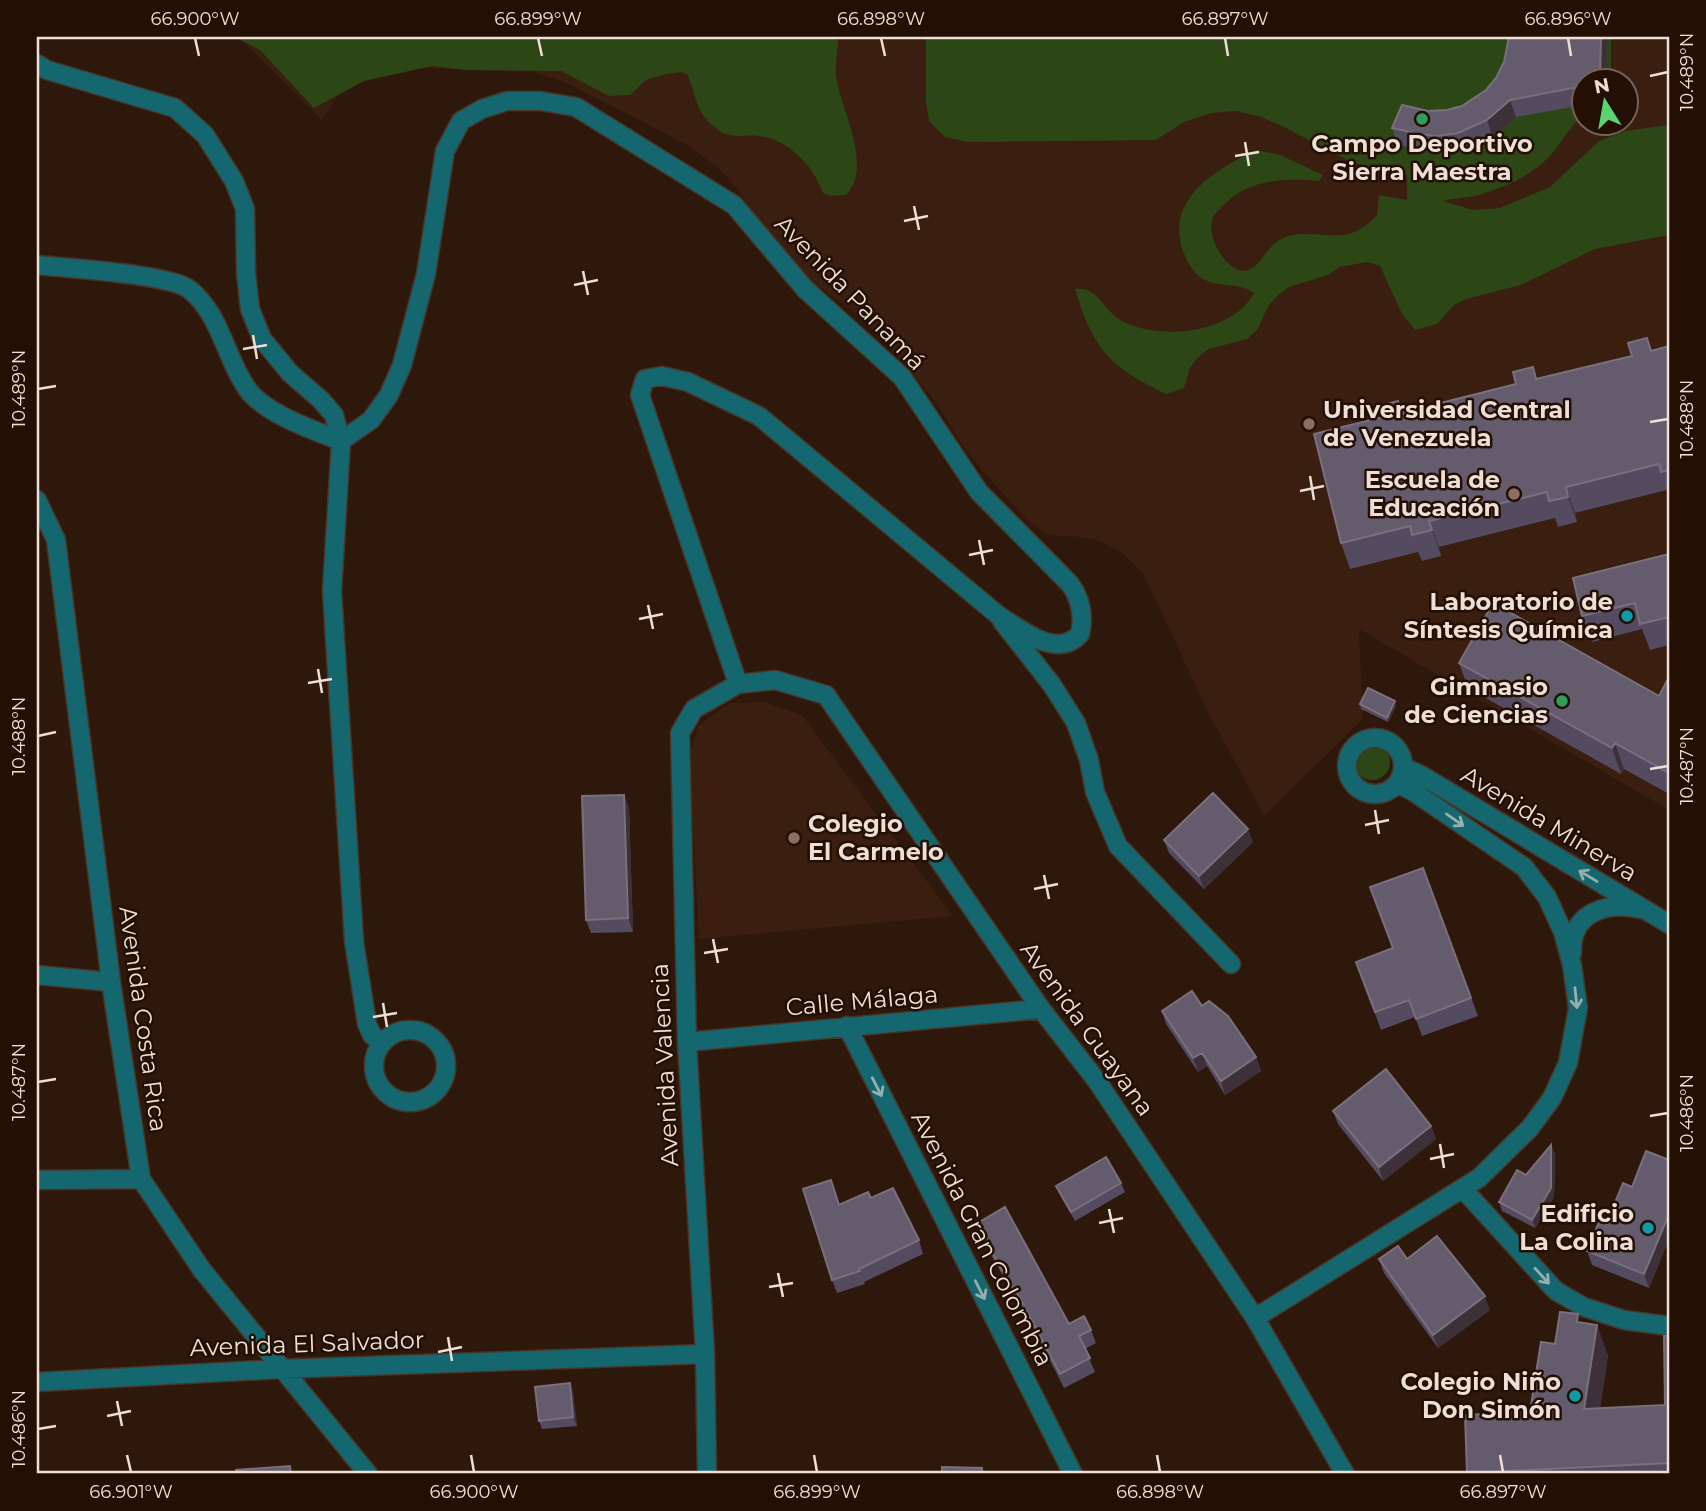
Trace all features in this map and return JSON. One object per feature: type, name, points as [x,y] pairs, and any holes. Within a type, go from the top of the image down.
[{"type":"street","points":[[37,64],[47,70],[175,108],[205,135],[234,181],[245,209],[246,273],[250,309],[262,339],[290,373],[334,415],[341,441],[332,591],[354,941],[368,1024],[372,1035],[383,1043]]},
{"type":"street","name":"Avenida Panamá","points":[[341,441],[370,420],[389,394],[402,365],[426,274],[445,151],[461,121],[482,109],[507,101],[541,101],[576,107],[734,205],[804,289],[902,377],[979,492],[1076,591],[1081,608],[1081,629],[1077,638],[1068,643],[1048,643],[1032,636],[998,615],[759,416],[688,382],[662,376],[645,379],[640,395],[738,684]]},
{"type":"street","points":[[37,265],[148,277],[187,288],[209,311],[248,391],[284,418],[341,441]]},
{"type":"street","name":"Avenida Costa Rica","points":[[37,500],[56,540],[111,982],[141,1179],[202,1270],[368,1474]]},
{"type":"street","points":[[998,615],[1052,685],[1076,723],[1089,761],[1095,792],[1118,846],[1231,964]]},
{"type":"street","name":"Avenida Guayana","points":[[738,684],[775,680],[826,695],[1041,1009],[1097,1081],[1255,1318],[1345,1474]]},
{"type":"street","name":"Avenida Valencia","points":[[707,1474],[705,1354],[687,1042],[680,733],[694,709],[738,684]]},
{"type":"street","name":"Avenida Minerva","points":[[1572,965],[1563,932],[1547,897],[1524,867],[1414,792],[1400,775],[1421,775],[1669,924]]},
{"type":"street","points":[[1255,1318],[1479,1178],[1530,1128],[1552,1098],[1568,1063],[1578,1008],[1572,965],[1574,934],[1579,923],[1588,914],[1609,906],[1647,911]]},
{"type":"street","points":[[37,975],[111,982]]},
{"type":"street","name":"Calle Málaga","points":[[687,1042],[1041,1009]]},
{"type":"street","name":"Avenida Gran Colombia","points":[[847,1026],[1073,1474]]},
{"type":"street","points":[[415,1030],[437,1041],[446,1063],[445,1075],[432,1095],[422,1101],[410,1102],[398,1101],[387,1095],[375,1076],[374,1064],[376,1053],[383,1043],[392,1035],[415,1030]]},
{"type":"street","points":[[37,1180],[141,1179]]},
{"type":"street","points":[[1463,1189],[1556,1291],[1584,1307],[1624,1320],[1669,1326]]},
{"type":"street","name":"Avenida El Salvador","points":[[37,1382],[280,1369],[705,1354]]},
{"type":"shaded area","name":"Universidad Central de Venezuela","points":[[239,37],[1669,37],[1669,810],[1359,629],[1363,719],[1264,816],[1207,710],[1143,573],[1122,553],[1103,542],[1081,537],[1048,535],[1027,520],[961,444],[938,405],[900,359],[856,313],[798,272],[753,214],[736,187],[718,168],[689,146],[565,82],[532,72],[356,66],[322,120]]},
{"type":"shaded area","name":"Colegio El Carmelo","points":[[764,702],[802,715],[953,916],[699,939],[689,759],[698,726],[730,703]]},
{"type":"green space","points":[[235,37],[838,37],[836,75],[856,153],[854,183],[846,195],[830,196],[823,193],[813,173],[798,155],[779,142],[758,136],[732,136],[722,132],[704,117],[687,74],[681,72],[646,80],[630,95],[609,96],[561,71],[466,70],[432,66],[364,81],[314,108],[260,50]]},
{"type":"green space","name":"Campo Deportivo Sierra Maestra","points":[[926,37],[1611,37],[1611,66],[1570,66],[1570,129],[1548,158],[1523,177],[1505,186],[1475,196],[1443,201],[1473,210],[1500,208],[1550,187],[1599,141],[1612,136],[1640,136],[1640,129],[1669,125],[1669,235],[1595,249],[1521,285],[1466,299],[1454,305],[1437,324],[1415,330],[1402,314],[1380,266],[1367,262],[1340,267],[1328,275],[1289,287],[1278,295],[1269,305],[1257,330],[1247,339],[1209,349],[1198,357],[1190,368],[1184,388],[1166,394],[1131,375],[1106,354],[1089,327],[1075,289],[1090,291],[1116,317],[1138,327],[1175,332],[1213,325],[1244,307],[1254,293],[1242,287],[1203,279],[1193,269],[1182,248],[1179,230],[1182,214],[1189,199],[1212,175],[1256,150],[1280,155],[1323,175],[1319,181],[1266,182],[1254,186],[1231,198],[1215,214],[1211,228],[1216,246],[1233,267],[1248,270],[1284,237],[1305,234],[1346,235],[1356,231],[1377,215],[1379,195],[1407,200],[1407,175],[1351,162],[1282,126],[1236,111],[1212,113],[1184,122],[1156,140],[966,142],[945,137],[929,121],[926,103]]},
{"type":"green space","points":[[1372,744],[1385,749],[1390,762],[1385,775],[1372,780],[1359,775],[1354,762],[1359,749]]},
{"type":"building","points":[[1509,37],[1601,37],[1600,66],[1570,66],[1570,89],[1510,100],[1487,120],[1458,133],[1437,136],[1392,128],[1402,105],[1428,111],[1462,106],[1486,90],[1504,62]]},
{"type":"building","points":[[1647,338],[1651,351],[1669,346],[1669,470],[1661,472],[1659,464],[1566,487],[1568,497],[1549,501],[1547,492],[1429,521],[1432,530],[1412,535],[1410,526],[1341,543],[1314,434],[1383,417],[1380,406],[1398,401],[1401,413],[1516,384],[1513,372],[1533,367],[1536,379],[1632,356],[1628,343]]},
{"type":"building","points":[[1669,554],[1669,617],[1640,624],[1635,603],[1582,616],[1573,578]]},
{"type":"building","points":[[1493,603],[1659,696],[1669,677],[1669,773],[1615,743],[1612,748],[1459,663]]},
{"type":"building","points":[[1368,688],[1395,701],[1387,718],[1360,704]]},
{"type":"building","points":[[1213,793],[1248,829],[1199,876],[1164,840]]},
{"type":"building","points":[[624,795],[628,918],[586,920],[582,796]]},
{"type":"building","points":[[1423,868],[1471,998],[1416,1019],[1409,1000],[1375,1012],[1356,962],[1393,948],[1370,887]]},
{"type":"building","points":[[1192,991],[1202,1006],[1209,1001],[1228,1016],[1256,1057],[1221,1081],[1202,1053],[1193,1058],[1162,1011]]},
{"type":"building","points":[[1386,1069],[1431,1126],[1379,1167],[1333,1111]]},
{"type":"building","points":[[1551,1145],[1551,1188],[1532,1220],[1499,1202],[1517,1170],[1526,1175]]},
{"type":"building","name":"Edificio La Colina","points":[[1646,1151],[1669,1160],[1669,1214],[1644,1274],[1587,1251],[1599,1222],[1606,1225],[1623,1183],[1632,1187]]},
{"type":"building","points":[[1106,1157],[1121,1183],[1071,1212],[1056,1186]]},
{"type":"building","points":[[831,1180],[839,1205],[868,1192],[871,1198],[893,1188],[919,1240],[859,1269],[860,1271],[832,1280],[803,1189]]},
{"type":"building","points":[[1005,1207],[1069,1324],[1084,1316],[1091,1330],[1079,1336],[1090,1358],[1060,1374],[1014,1287],[1012,1288],[976,1224]]},
{"type":"building","points":[[1437,1236],[1485,1296],[1433,1335],[1379,1259],[1398,1246],[1407,1259]]},
{"type":"building","points":[[1560,1312],[1578,1314],[1577,1322],[1597,1325],[1584,1409],[1665,1405],[1664,1336],[1669,1336],[1669,1463],[1467,1473],[1465,1415],[1530,1412],[1541,1342],[1555,1344]]},
{"type":"building","points":[[570,1383],[573,1417],[539,1421],[535,1387]]},
{"type":"building","points":[[290,1466],[291,1474],[237,1474],[236,1470]]},
{"type":"building","points":[[942,1467],[982,1468],[982,1474],[942,1474]]},
{"type":"place","name":"Campo Deportivo Sierra Maestra","points":[[1422,119]]},
{"type":"place","name":"Universidad Central de Venezuela","points":[[1309,424]]},
{"type":"place","name":"Escuela de Educación","points":[[1514,494]]},
{"type":"place","name":"Laboratorio de Síntesis Química","points":[[1627,616]]},
{"type":"place","name":"Gimnasio de Ciencias","points":[[1562,701]]},
{"type":"place","name":"Colegio El Carmelo","points":[[794,838]]},
{"type":"place","name":"Edificio La Colina","points":[[1648,1228]]},
{"type":"place","name":"Colegio Niño Don Simón","points":[[1575,1396]]}]
